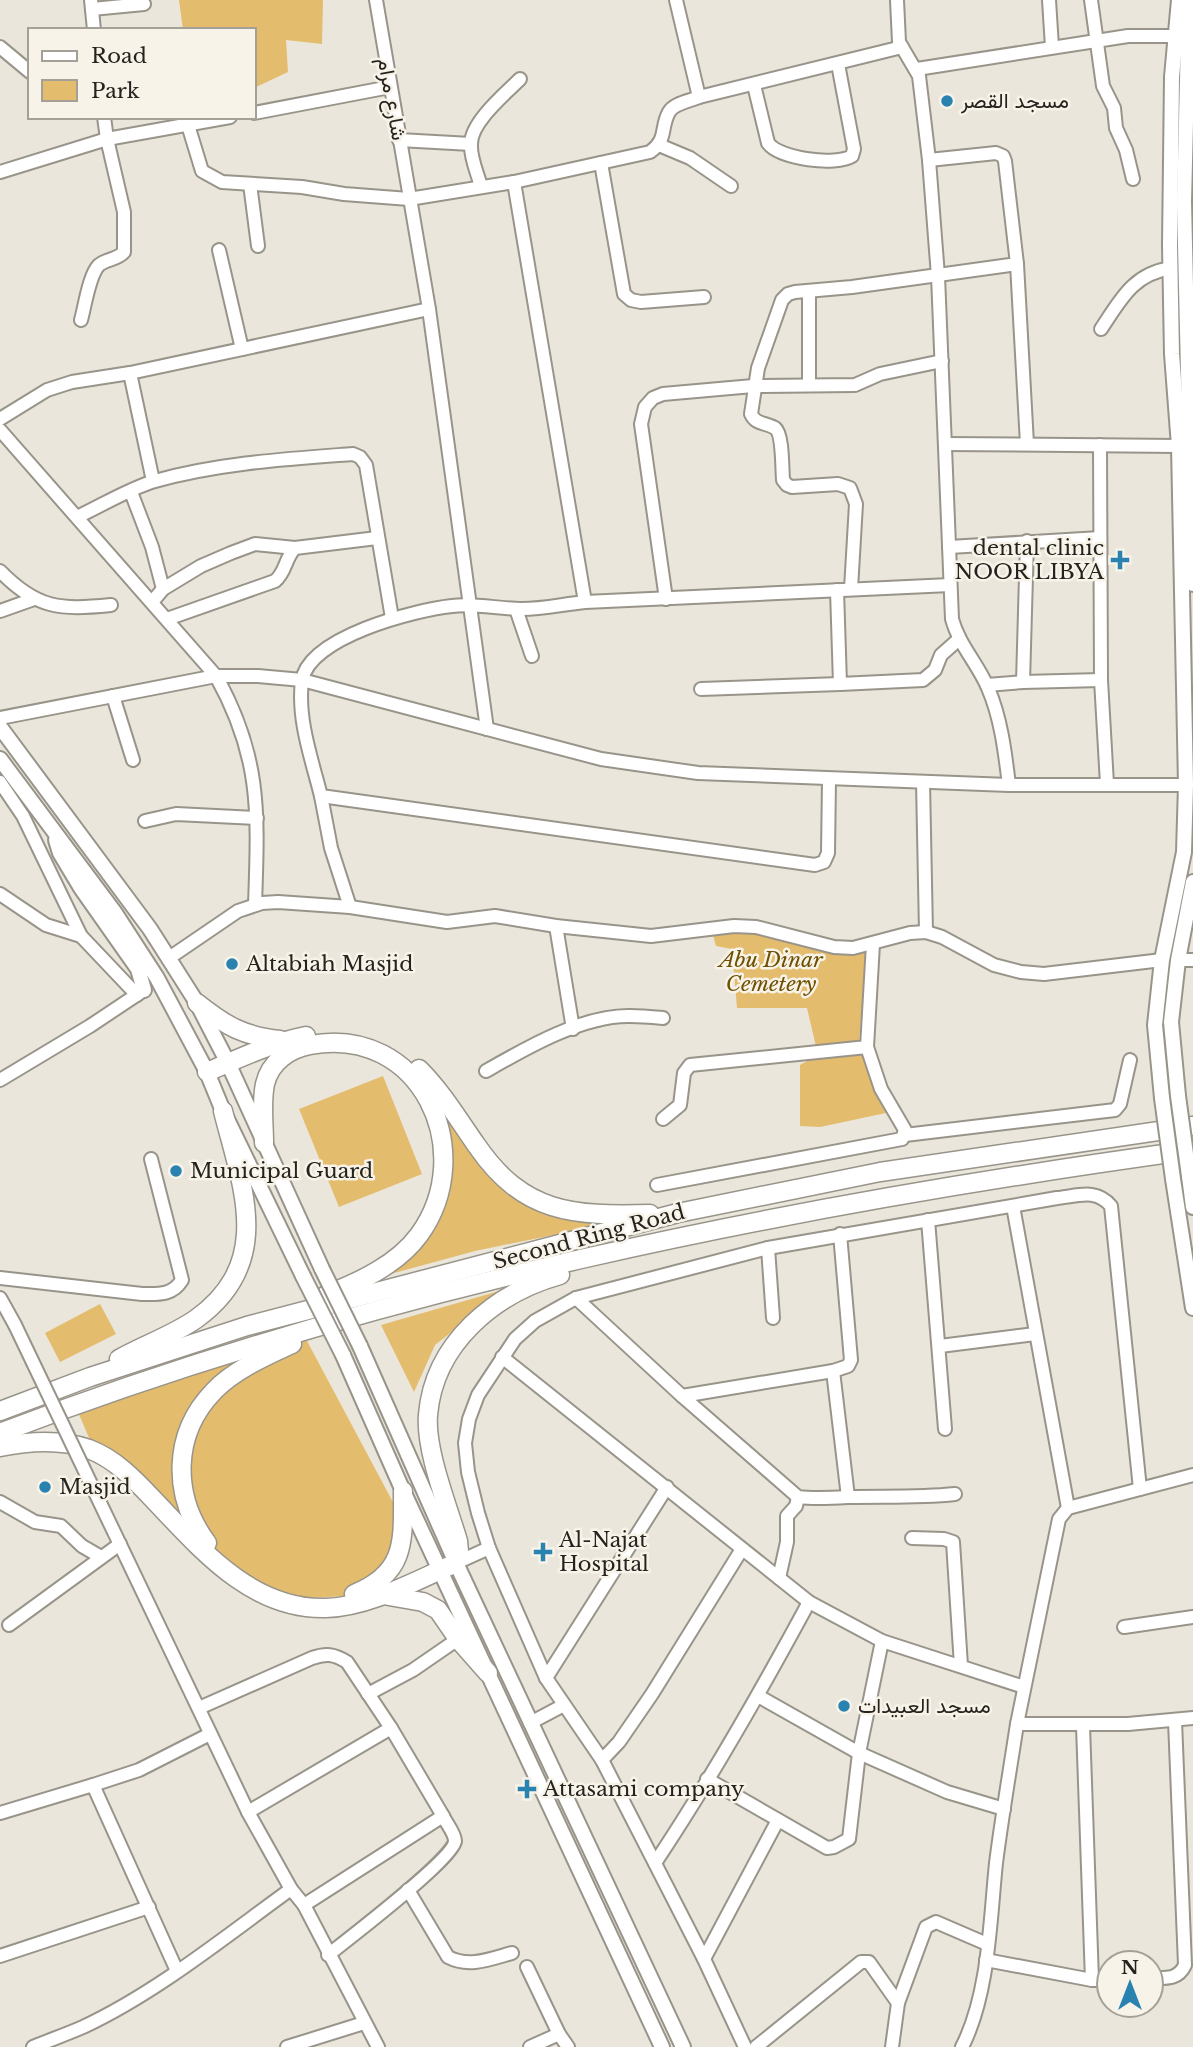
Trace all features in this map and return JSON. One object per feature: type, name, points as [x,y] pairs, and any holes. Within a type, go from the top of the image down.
[{"type":"highway","points":[[197,1003],[237,1031],[284,1040]]},
{"type":"highway","points":[[207,1072],[284,1040],[312,1035],[346,1034],[380,1043],[413,1062],[436,1086],[495,1170],[517,1190],[543,1204],[571,1212],[600,1216],[678,1213]]},
{"type":"highway","points":[[247,1326],[350,1285],[396,1258],[419,1236],[434,1209],[442,1171],[441,1132],[435,1111],[420,1084],[398,1064],[373,1049],[345,1043],[301,1046],[287,1052],[274,1065],[265,1083],[264,1143]]},
{"type":"highway","points":[[90,1377],[148,1343],[195,1320],[212,1306],[234,1277],[246,1241],[247,1217],[245,1198],[223,1111]]},
{"type":"highway","name":"Second Ring Road","points":[[0,1411],[90,1377],[247,1326],[678,1213],[880,1172],[1193,1126]]},
{"type":"highway","name":"Second Ring Road","points":[[0,1433],[141,1380],[513,1276],[674,1238],[937,1188],[1193,1150]]},
{"type":"highway","points":[[0,1447],[39,1442],[63,1443],[93,1450],[128,1472],[214,1563],[259,1592],[282,1602],[326,1608],[355,1604],[383,1595],[448,1566],[459,1552],[431,1450],[428,1416],[434,1383],[447,1355],[468,1327],[496,1304],[551,1278],[619,1259],[674,1238]]},
{"type":"highway","points":[[338,1323],[231,1377],[200,1407],[190,1425],[183,1449],[181,1483],[185,1504],[195,1528],[212,1549],[238,1571],[284,1593],[327,1599],[353,1595],[385,1578],[401,1550],[403,1491]]},
{"type":"highway","points":[[383,1595],[424,1602],[438,1610],[458,1639],[488,1673]]},
{"type":"main road","points":[[1179,0],[1174,36],[1171,117],[1172,354],[1186,549],[1193,584]]},
{"type":"main road","points":[[1189,0],[1190,352],[1184,852],[1162,960],[1155,1025],[1162,1098],[1193,1308]]},
{"type":"main road","points":[[0,726],[169,958],[197,1003],[228,1063],[360,1346],[488,1673],[662,2047]]},
{"type":"main road","points":[[0,759],[116,913],[158,978],[207,1072],[223,1111],[343,1355],[403,1491],[448,1566],[530,1723],[683,2047]]},
{"type":"main road","points":[[51,825],[60,853],[138,969],[141,992]]},
{"type":"main road","points":[[1193,881],[1186,960],[1171,1022],[1193,1207]]},
{"type":"street","name":"شارع مرام","points":[[376,0],[429,309],[472,605],[487,729]]},
{"type":"street","points":[[676,0],[699,97]]},
{"type":"street","points":[[897,0],[898,36],[917,69],[929,160],[938,276],[952,619],[959,639],[987,685],[1000,729],[1009,785]]},
{"type":"street","points":[[1049,0],[1052,47]]},
{"type":"street","points":[[1091,0],[1103,86],[1114,108],[1116,128],[1126,149],[1133,179]]},
{"type":"street","points":[[94,28],[92,5],[144,4]]},
{"type":"street","points":[[917,69],[1128,36],[1174,36]]},
{"type":"street","points":[[0,47],[28,70]]},
{"type":"street","points":[[193,122],[202,171],[222,182],[410,199],[514,182],[650,152],[659,145],[668,113],[675,106],[699,97],[902,47]]},
{"type":"street","points":[[754,85],[771,148],[777,152],[814,160],[846,160],[852,156],[854,149],[838,64]]},
{"type":"street","points":[[481,187],[471,144],[474,132],[486,113],[520,79]]},
{"type":"street","points":[[256,113],[390,87]]},
{"type":"street","points":[[81,320],[94,272],[101,263],[119,257],[124,252],[124,212],[104,119]]},
{"type":"street","points":[[0,172],[107,139],[215,119]]},
{"type":"street","points":[[399,140],[471,144]]},
{"type":"street","points":[[659,145],[690,158],[731,186]]},
{"type":"street","points":[[929,160],[996,153],[1006,161],[1017,264],[1027,444]]},
{"type":"street","points":[[601,163],[624,294],[631,300],[641,302],[704,297]]},
{"type":"street","points":[[514,182],[585,602]]},
{"type":"street","points":[[250,184],[258,246]]},
{"type":"street","points":[[219,250],[242,349]]},
{"type":"street","points":[[851,589],[855,516],[854,495],[850,488],[838,484],[792,488],[786,485],[783,480],[778,432],[756,421],[751,414],[753,386],[782,300],[792,293],[1017,264]]},
{"type":"street","points":[[1101,329],[1129,290],[1142,277],[1154,271],[1171,268]]},
{"type":"street","points":[[809,291],[809,384]]},
{"type":"street","points":[[0,419],[47,390],[98,377],[131,373],[429,309]]},
{"type":"street","points":[[666,599],[641,424],[642,412],[653,398],[663,394],[753,386],[855,385],[880,374],[942,361]]},
{"type":"street","points":[[131,373],[153,481]]},
{"type":"street","points":[[0,430],[216,676],[249,753],[254,779],[257,818],[255,905]]},
{"type":"street","points":[[945,444],[1179,446]]},
{"type":"street","points":[[1100,445],[1101,680],[1107,784]]},
{"type":"street","points":[[77,517],[153,481],[229,466],[353,454],[360,457],[366,465],[392,618]]},
{"type":"street","points":[[131,492],[152,547],[163,589]]},
{"type":"street","points":[[152,603],[163,589],[201,566],[256,544],[295,548],[377,538]]},
{"type":"street","points":[[949,547],[1100,538]]},
{"type":"street","points":[[1023,682],[1027,541]]},
{"type":"street","points":[[167,619],[275,581],[282,575],[288,554],[295,548]]},
{"type":"street","points":[[0,571],[19,591],[60,607],[111,605]]},
{"type":"street","points":[[350,907],[331,848],[301,702],[302,680],[306,668],[317,655],[344,639],[392,618],[452,606],[516,609],[585,602],[950,585]]},
{"type":"street","points":[[836,590],[840,684]]},
{"type":"street","points":[[0,611],[34,599]]},
{"type":"street","points":[[516,609],[532,656]]},
{"type":"street","points":[[701,689],[923,680],[935,670],[941,655],[959,639]]},
{"type":"street","points":[[0,718],[216,676],[258,676],[302,680],[601,759],[698,773],[1009,785],[1186,785]]},
{"type":"street","points":[[987,685],[1101,680]]},
{"type":"street","points":[[113,696],[133,760]]},
{"type":"street","points":[[321,796],[815,866],[824,862],[828,853],[829,780]]},
{"type":"street","points":[[0,782],[23,816],[81,936],[141,992]]},
{"type":"street","points":[[923,782],[926,932]]},
{"type":"street","points":[[145,821],[176,814],[257,818]]},
{"type":"street","points":[[0,894],[50,928],[81,936]]},
{"type":"street","points":[[169,958],[230,915],[255,905],[278,902],[350,907],[447,922],[495,916],[556,926],[651,936],[734,926],[756,927],[834,947],[853,948],[910,933],[926,932],[942,937],[994,965],[1021,972],[1044,974],[1162,960]]},
{"type":"street","points":[[556,926],[573,1029]]},
{"type":"street","points":[[873,944],[867,1047],[881,1089],[905,1130],[905,1135]]},
{"type":"street","points":[[0,1080],[90,1026],[158,978]]},
{"type":"street","points":[[486,1071],[529,1046],[599,1020],[628,1016],[663,1018]]},
{"type":"street","points":[[663,1119],[680,1105],[684,1073],[690,1065],[867,1047]]},
{"type":"street","points":[[657,1185],[902,1139],[905,1135],[1115,1110],[1120,1104],[1130,1060]]},
{"type":"street","points":[[0,1278],[142,1294],[161,1294],[175,1289],[182,1280],[151,1159]]},
{"type":"street","points":[[745,2047],[704,1959],[602,1760],[546,1678],[489,1548],[474,1499],[465,1443],[469,1419],[478,1395],[502,1357],[515,1339],[535,1321],[576,1298],[768,1248],[1092,1194],[1104,1198],[1111,1206],[1140,1489]]},
{"type":"street","points":[[1013,1206],[1068,1508]]},
{"type":"street","points":[[928,1220],[945,1429]]},
{"type":"street","points":[[682,1396],[833,1371],[848,1366],[851,1360],[840,1234]]},
{"type":"street","points":[[768,1248],[773,1318]]},
{"type":"street","points":[[0,1298],[248,1812],[291,1889],[304,1905],[378,2047]]},
{"type":"street","points":[[576,1298],[682,1396],[798,1497],[822,1500],[848,1497],[914,1498],[955,1494]]},
{"type":"street","points":[[940,1346],[1035,1334]]},
{"type":"street","points":[[502,1357],[809,1602],[882,1641],[1024,1687]]},
{"type":"street","points":[[833,1371],[848,1497]]},
{"type":"street","points":[[962,2047],[975,2016],[986,1960],[1017,1724],[1059,1519],[1068,1508],[1193,1475]]},
{"type":"street","points":[[546,1678],[667,1487]]},
{"type":"street","points":[[779,1578],[787,1542],[787,1516],[796,1506],[798,1497]]},
{"type":"street","points":[[0,1502],[35,1522],[61,1526],[82,1546],[101,1557]]},
{"type":"street","points":[[912,1538],[944,1539],[953,1542],[961,1666]]},
{"type":"street","points":[[9,1625],[120,1544]]},
{"type":"street","points":[[448,1566],[489,1548]]},
{"type":"street","points":[[602,1760],[619,1742],[652,1694],[741,1549]]},
{"type":"street","points":[[655,1863],[673,1839],[758,1696],[809,1602]]},
{"type":"street","points":[[1124,1627],[1193,1617]]},
{"type":"street","points":[[368,1694],[413,1670],[458,1639]]},
{"type":"street","points":[[707,1779],[827,1848],[849,1839],[859,1753],[882,1641]]},
{"type":"street","points":[[199,1708],[325,1653],[337,1656],[346,1662],[391,1728],[454,1836],[452,1849],[408,1890],[328,1955]]},
{"type":"street","points":[[758,1696],[859,1753],[947,1792],[1004,1809]]},
{"type":"street","points":[[530,1723],[564,1705]]},
{"type":"street","points":[[1017,1724],[1083,1726],[1193,1718]]},
{"type":"street","points":[[1165,1977],[1175,1977],[1185,1965],[1175,1721]]},
{"type":"street","points":[[986,1960],[1093,1980],[1083,1726]]},
{"type":"street","points":[[248,1812],[391,1728]]},
{"type":"street","points":[[1,1809],[139,1770],[210,1734]]},
{"type":"street","points":[[93,1785],[177,1971]]},
{"type":"street","points":[[304,1905],[443,1816]]},
{"type":"street","points":[[704,1959],[778,1820]]},
{"type":"street","points":[[33,2047],[83,2027],[177,1971],[291,1889]]},
{"type":"street","points":[[408,1890],[448,1957],[459,1963],[475,1963],[512,1954]]},
{"type":"street","points":[[0,1956],[149,1907]]},
{"type":"street","points":[[892,2047],[898,2003],[923,1932],[930,1923],[936,1922],[987,1944]]},
{"type":"street","points":[[756,2047],[860,1962],[869,1962],[898,2003]]},
{"type":"street","points":[[527,1967],[558,2034],[568,2047]]},
{"type":"street","points":[[293,2046],[364,2023]]},
{"type":"street","points":[[530,2047],[558,2034]]},
{"type":"green space","points":[[179,0],[323,0],[322,44],[286,40],[288,72],[256,87],[256,28],[183,28]]},
{"type":"green space","name":"Abu Dinar Cemetery","points":[[754,930],[835,951],[867,953],[859,1042],[886,1113],[820,1127],[800,1126],[800,1065],[818,1055],[807,1008],[737,1008],[732,949],[716,946],[712,932]]},
{"type":"green space","points":[[413,1070],[517,1190],[637,1218],[475,1251],[350,1285],[419,1236],[443,1155]]},
{"type":"green space","points":[[383,1076],[422,1174],[339,1207],[299,1109]]},
{"type":"green space","points":[[506,1289],[435,1345],[414,1392],[381,1325]]},
{"type":"green space","points":[[100,1304],[116,1334],[60,1362],[45,1333]]},
{"type":"green space","points":[[306,1332],[307,1341],[403,1521],[401,1551],[349,1596],[305,1598],[284,1593],[238,1571],[196,1528],[95,1452],[78,1412]]},
{"type":"place","name":"مسجد القصر","points":[[947,101]]},
{"type":"place","name":"dental clinic NOOR LIBYA","points":[[1120,560]]},
{"type":"place","name":"Altabiah Masjid","points":[[232,964]]},
{"type":"place","name":"Municipal Guard","points":[[176,1171]]},
{"type":"place","name":"Masjid","points":[[45,1487]]},
{"type":"place","name":"Al-Najat Hospital","points":[[543,1552]]},
{"type":"place","name":"مسجد العبيدات","points":[[844,1706]]},
{"type":"place","name":"Attasami company","points":[[527,1789]]}]
